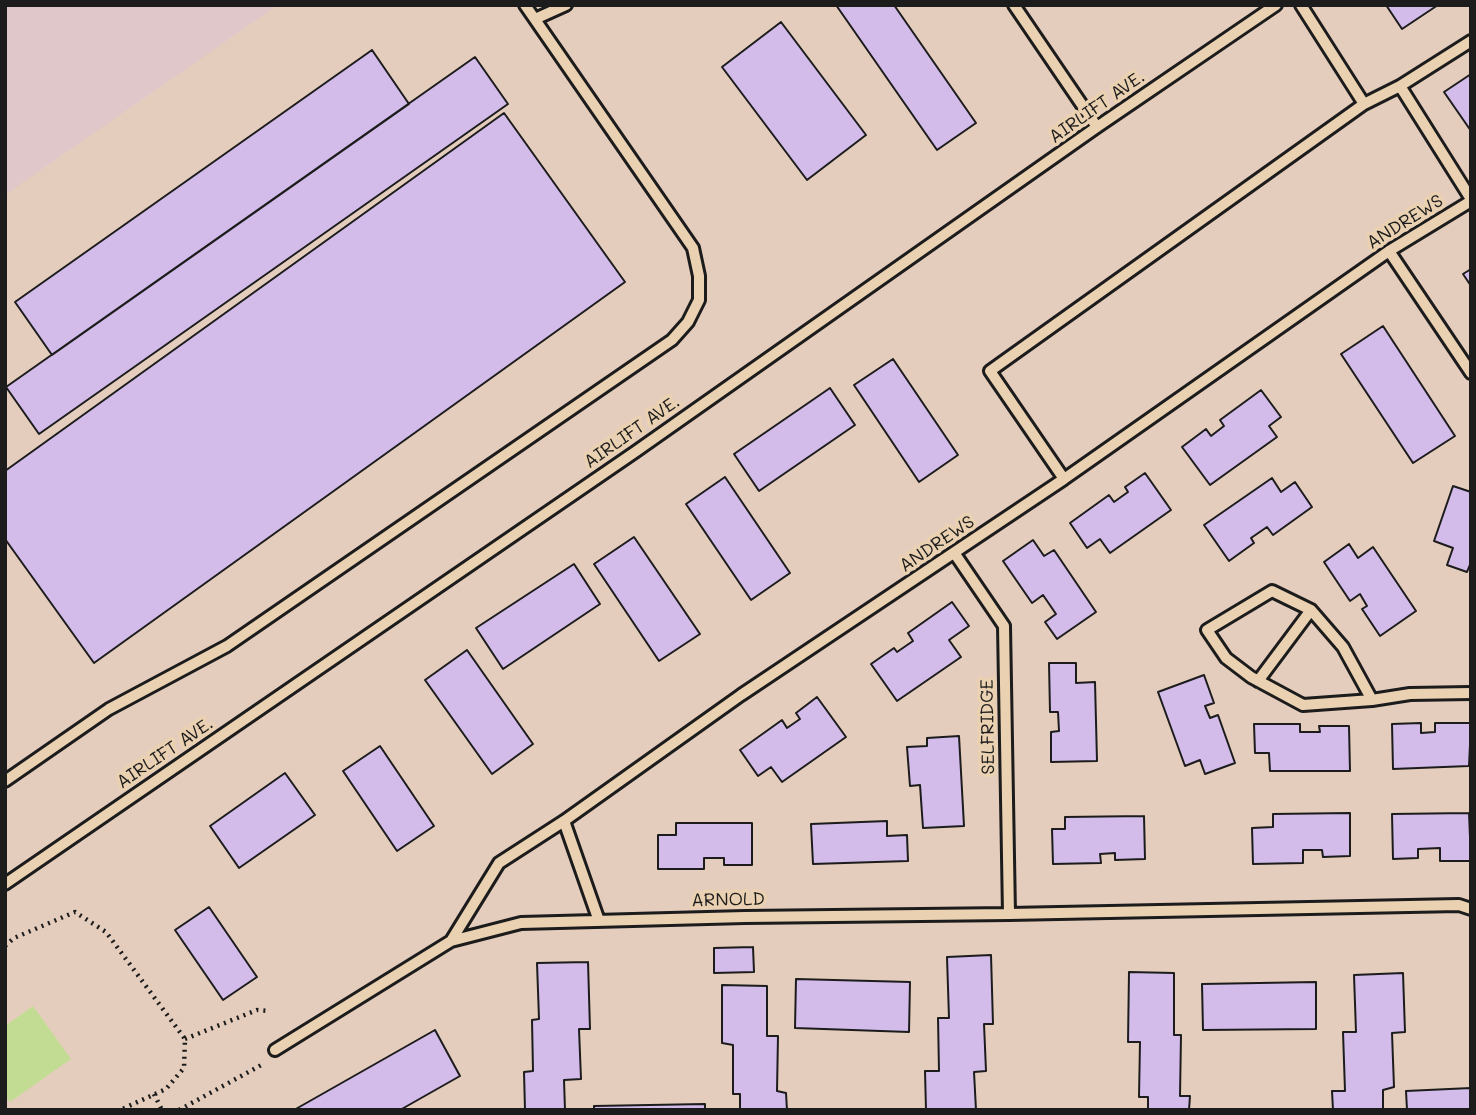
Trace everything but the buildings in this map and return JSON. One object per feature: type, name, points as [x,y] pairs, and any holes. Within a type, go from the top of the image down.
[{"type":"lane","points":[[5,781],[109,709],[227,646],[672,340],[688,322],[699,300],[699,276],[693,248],[525,5]]},
{"type":"lane","points":[[535,19],[566,5]]},
{"type":"lane","points":[[1014,5],[1097,127]]},
{"type":"lane","name":"AIRLIFT AVE.","points":[[5,884],[635,452],[1097,127],[1276,5]]},
{"type":"lane","points":[[1301,5],[1364,104]]},
{"type":"lane","points":[[1064,479],[990,371],[1364,104],[1400,86],[1471,41]]},
{"type":"lane","points":[[1400,86],[1471,200]]},
{"type":"lane","name":"ANDREWS","points":[[451,941],[499,863],[564,821],[741,695],[955,554],[1389,251],[1471,200]]},
{"type":"lane","points":[[1389,251],[1471,373]]},
{"type":"lane","name":"SELFRIDGE","points":[[955,554],[1004,626],[1009,914]]},
{"type":"lane","points":[[1372,700],[1343,647],[1311,610],[1272,592],[1207,630],[1226,658],[1258,681],[1303,705],[1372,700],[1410,694],[1471,693]]},
{"type":"lane","points":[[1258,681],[1311,610]]},
{"type":"lane","points":[[564,821],[598,922]]},
{"type":"lane","name":"ARNOLD","points":[[451,941],[521,923],[1459,905],[1471,909]]},
{"type":"lane","points":[[275,1050],[451,941]]},
{"type":"path","points":[[5,946],[14,939],[75,912],[106,932],[185,1039],[184,1068],[166,1089],[120,1110]]},
{"type":"path","points":[[185,1039],[257,1010],[268,1011]]},
{"type":"path","points":[[179,1110],[264,1065],[275,1050]]},
{"type":"path","points":[[154,1094],[162,1110]]},
{"type":"shaded area","points":[[5,5],[278,5],[5,195]]},
{"type":"green space","points":[[33,1006],[71,1059],[10,1102],[5,1096],[5,1026]]}]
